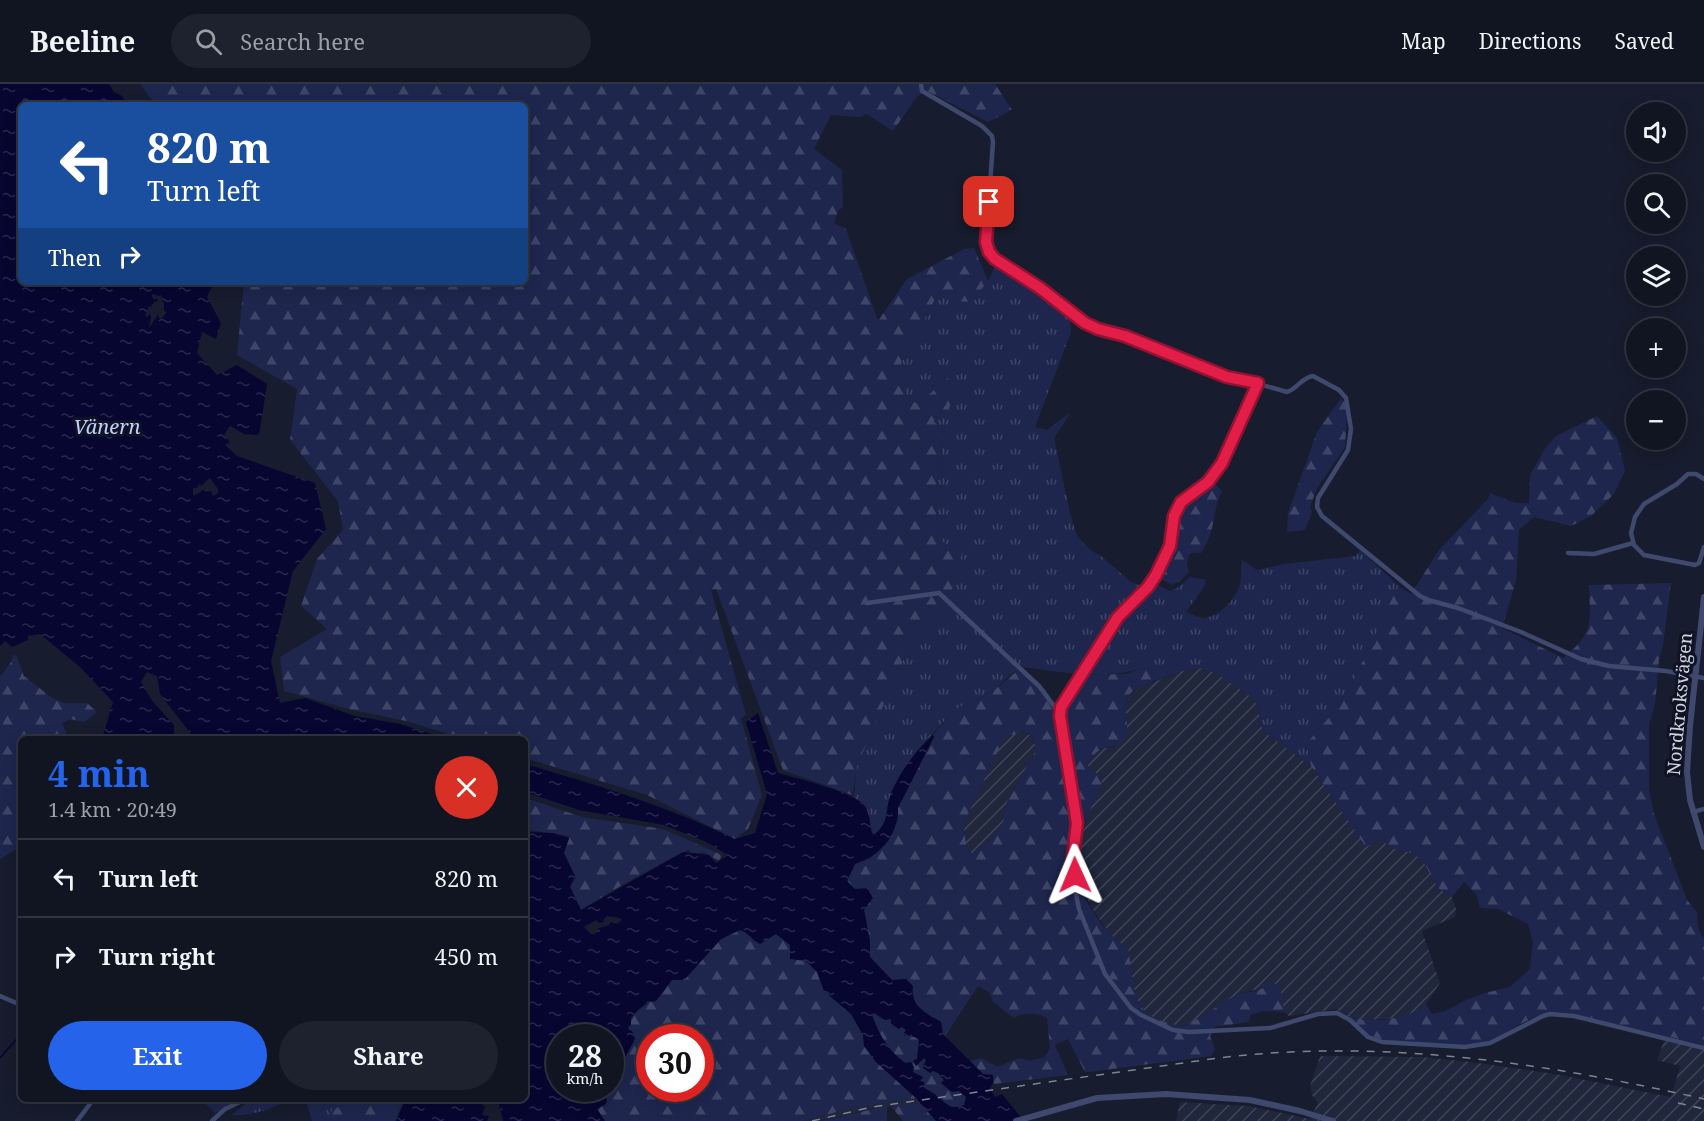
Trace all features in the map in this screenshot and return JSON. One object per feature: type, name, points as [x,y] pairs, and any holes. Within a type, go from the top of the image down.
[{"type":"street","points":[[921,84],[922,91],[982,126],[992,136],[986,248],[995,259],[1040,288],[1091,327],[1115,332],[1227,377],[1287,392],[1305,378],[1313,376],[1339,390],[1346,398],[1351,429],[1349,446],[1320,493],[1317,503],[1318,511],[1420,596],[1521,632],[1581,659],[1609,666],[1666,671],[1704,678]]},
{"type":"street","points":[[1258,383],[1216,474],[1181,502],[1176,509],[1170,546],[1156,575],[1148,587],[1118,617],[1066,696],[1060,714],[1077,823],[1073,856],[1076,894],[1079,909],[1105,974],[1131,1008],[1141,1015],[1173,1030],[1189,1032],[1270,1028],[1318,1014],[1337,1013],[1350,1020],[1368,1037],[1382,1042],[1465,1047],[1490,1043],[1550,1014],[1574,1016],[1704,1048]]},
{"type":"street","points":[[1704,479],[1696,474],[1688,474],[1677,484],[1644,504],[1635,517],[1631,533],[1633,543],[1638,550],[1651,558],[1693,565],[1699,562],[1704,547]]},
{"type":"street","points":[[1568,553],[1607,552],[1633,543]]},
{"type":"street","points":[[867,603],[939,593],[1039,686],[1060,714]]},
{"type":"street","name":"Nordkroksvägen","points":[[1704,597],[1688,764],[1688,786],[1693,812],[1704,847]]},
{"type":"street","points":[[1693,812],[1704,809]]},
{"type":"street","points":[[0,996],[18,1004]]},
{"type":"street","points":[[1016,1121],[1097,1098],[1167,1094],[1250,1100],[1333,1121]]},
{"type":"street","points":[[77,1121],[91,1102]]},
{"type":"street","points":[[212,1121],[225,1109],[240,1102]]},
{"type":"shaded area","points":[[1204,667],[1253,698],[1257,704],[1263,731],[1311,766],[1366,846],[1380,839],[1392,848],[1415,854],[1424,863],[1438,888],[1452,897],[1456,909],[1455,917],[1422,931],[1440,983],[1426,1004],[1415,1013],[1403,1018],[1366,1020],[1351,1018],[1336,1009],[1289,1016],[1284,1012],[1282,1003],[1263,988],[1238,994],[1184,1027],[1169,1024],[1148,1015],[1141,1009],[1134,990],[1128,949],[1113,938],[1093,910],[1080,886],[1076,858],[1087,818],[1091,770],[1086,763],[1095,753],[1104,748],[1115,747],[1127,723],[1125,706],[1128,697],[1138,688],[1190,668]]},
{"type":"shaded area","points":[[1021,732],[1033,736],[1036,750],[1004,808],[1004,821],[991,840],[972,854],[967,848],[963,825],[1004,736]]},
{"type":"shaded area","points":[[1664,1041],[1704,1045],[1704,1121],[1176,1121],[1180,1102],[1248,1106],[1310,1119],[1318,1103],[1312,1095],[1310,1086],[1320,1056],[1421,1057],[1471,1062],[1555,1074],[1671,1097],[1680,1066],[1657,1060]]},
{"type":"shaded area","points":[[916,1098],[920,1103],[875,1108],[820,1121],[805,1121],[847,1109]]},
{"type":"green space","points":[[140,84],[995,84],[1012,110],[988,122],[925,90],[916,98],[893,131],[867,114],[859,117],[831,115],[814,149],[842,170],[843,207],[838,211],[834,223],[846,229],[878,321],[907,279],[964,249],[974,248],[988,281],[971,302],[954,301],[939,292],[921,325],[900,351],[906,398],[918,404],[948,378],[953,393],[948,413],[938,416],[934,422],[945,429],[934,502],[937,517],[931,534],[962,554],[947,608],[913,638],[858,763],[852,795],[783,770],[716,589],[711,590],[746,715],[741,718],[762,795],[748,829],[735,839],[647,795],[528,759],[528,736],[455,736],[406,721],[353,710],[284,691],[280,657],[327,629],[301,606],[317,559],[343,530],[338,501],[290,440],[297,389],[237,355],[244,285],[528,285],[528,102],[154,102]]},
{"type":"green space","points":[[996,264],[1070,316],[1071,332],[1035,427],[1047,430],[1071,412],[1054,438],[1077,536],[1090,550],[1101,556],[1131,582],[1140,585],[1160,586],[1170,591],[1179,587],[1190,577],[1206,580],[1204,587],[1186,612],[1202,618],[1216,614],[1235,595],[1241,581],[1242,560],[1257,570],[1284,564],[1356,556],[1360,550],[1399,586],[1353,682],[1332,714],[1307,743],[1311,766],[1263,731],[1255,701],[1212,672],[1195,668],[1187,669],[1154,681],[1158,677],[1146,667],[1115,674],[1100,674],[1022,667],[992,692],[954,710],[916,752],[887,808],[885,825],[875,834],[872,833],[865,809],[854,798],[857,763],[913,638],[947,608],[930,534],[937,517],[934,502],[945,430],[934,423],[938,416],[905,398],[900,350],[921,325],[939,292],[954,301],[988,281]]},
{"type":"green space","points":[[1341,398],[1346,404],[1347,412],[1345,447],[1317,488],[1305,530],[1287,532],[1288,513],[1317,432]]},
{"type":"green space","points":[[1597,416],[1617,438],[1625,471],[1614,494],[1591,516],[1571,526],[1534,517],[1519,530],[1516,581],[1502,628],[1563,658],[1586,633],[1590,618],[1589,585],[1671,583],[1659,660],[1655,704],[1649,725],[1649,790],[1654,814],[1687,900],[1697,912],[1698,926],[1704,938],[1704,1045],[1574,1014],[1559,1013],[1533,1018],[1491,1040],[1474,1045],[1430,1045],[1377,1038],[1366,1032],[1351,1018],[1390,1019],[1409,1014],[1426,1004],[1432,1014],[1445,1011],[1485,993],[1510,987],[1530,969],[1533,942],[1528,924],[1498,909],[1480,908],[1476,894],[1464,882],[1452,897],[1438,888],[1424,863],[1415,854],[1392,848],[1380,839],[1366,847],[1311,766],[1307,743],[1332,714],[1353,682],[1398,586],[1411,594],[1439,550],[1488,499],[1490,493],[1515,503],[1529,503],[1530,475],[1546,447],[1556,436]]},
{"type":"green space","points":[[1212,481],[1222,491],[1206,545],[1201,553],[1190,553],[1187,563],[1189,572],[1180,581],[1172,585],[1163,580],[1154,580],[1172,545],[1177,512],[1181,506]]},
{"type":"green space","points":[[14,654],[24,676],[52,698],[64,703],[87,703],[97,712],[85,722],[70,719],[62,723],[68,736],[18,736],[18,848],[0,859],[0,677]]},
{"type":"green space","points":[[1022,667],[1046,690],[1054,705],[1063,712],[1083,675],[1126,674],[1146,667],[1158,677],[1134,690],[1128,697],[1126,702],[1127,729],[1122,742],[1101,749],[1086,763],[1098,774],[1102,783],[1077,848],[1077,871],[1080,885],[1099,921],[1128,949],[1138,1002],[1153,1017],[1184,1027],[1238,994],[1256,991],[1274,983],[1280,986],[1284,1012],[1264,1011],[1250,1015],[1249,1022],[1214,1027],[1210,1036],[1215,1049],[1211,1056],[1089,1072],[1085,1072],[1068,1039],[1055,1045],[1068,1075],[994,1084],[993,1075],[983,1074],[970,1061],[981,1058],[998,1067],[1019,1058],[1030,1061],[1045,1057],[1050,1048],[1047,1018],[1030,1014],[1014,1018],[993,1002],[990,993],[978,986],[945,1036],[941,1022],[920,1009],[906,979],[892,980],[870,957],[870,941],[864,910],[868,904],[847,881],[855,864],[871,858],[898,821],[898,808],[933,735],[954,710],[992,692]],"holes":[[[1022,732],[1033,736],[1036,750],[1004,808],[1004,821],[991,840],[971,854],[967,848],[963,825],[1004,737]]]},
{"type":"green space","points":[[528,799],[582,817],[663,829],[722,855],[719,861],[703,852],[691,854],[689,849],[581,910],[570,886],[576,878],[562,857],[570,836],[529,830]]},
{"type":"green space","points":[[740,930],[748,933],[754,941],[776,934],[817,972],[824,991],[851,1014],[863,1035],[864,1046],[876,1062],[916,1098],[847,1109],[805,1121],[605,1121],[597,1109],[599,1102],[624,1102],[624,1058],[635,1039],[628,1027],[630,1021],[672,980],[686,978],[721,939]]},
{"type":"green space","points":[[874,1013],[885,1020],[891,1019],[891,1023],[902,1027],[919,1040],[917,1059],[913,1061],[916,1066],[924,1058],[926,1060],[923,1065],[938,1073],[944,1080],[941,1083],[952,1092],[959,1091],[966,1097],[964,1105],[954,1109],[924,1087],[924,1083],[920,1081],[923,1077],[912,1072],[912,1067],[887,1045],[875,1023],[872,1015]]},
{"type":"green space","points":[[204,1102],[233,1102],[215,1113]]},
{"type":"green space","points":[[283,1102],[261,1112],[232,1115],[246,1103]]},
{"type":"green space","points":[[304,1102],[350,1102],[332,1110],[329,1121],[312,1121],[307,1104]]},
{"type":"green space","points":[[350,1102],[403,1102],[395,1121],[329,1121],[332,1110]]},
{"type":"green space","points":[[920,1103],[936,1121],[903,1121],[891,1106]]},
{"type":"green space","points":[[887,1106],[887,1121],[820,1121]]},
{"type":"water","name":"Vänern","points":[[0,84],[109,84],[114,92],[122,96],[126,102],[18,102],[18,285],[213,285],[207,297],[221,323],[216,339],[202,332],[197,353],[217,375],[237,365],[267,384],[259,435],[244,434],[230,426],[224,435],[230,442],[225,445],[237,456],[315,483],[326,529],[293,571],[271,661],[280,703],[305,698],[355,716],[400,724],[438,736],[193,736],[160,694],[157,676],[147,672],[141,682],[153,702],[174,725],[175,736],[104,736],[113,702],[81,668],[40,634],[28,636],[28,640],[12,647],[5,641],[0,646]],"holes":[[[152,294],[161,295],[164,311],[167,312],[161,319],[158,317],[159,313],[149,328],[150,314],[145,316],[149,306],[151,307],[154,302],[158,301],[157,298],[155,300],[152,297]],[[210,478],[218,489],[218,493],[213,496],[211,491],[201,490],[193,496],[193,488],[197,488],[199,484],[201,486]]]},
{"type":"water","points":[[758,713],[778,773],[824,786],[859,801],[867,809],[874,835],[883,825],[891,793],[899,777],[915,754],[933,735],[898,808],[891,836],[880,850],[855,864],[847,881],[855,889],[867,888],[873,898],[864,910],[870,941],[870,957],[892,980],[906,979],[913,986],[914,999],[920,1008],[941,1022],[943,1034],[983,1074],[993,1075],[990,1089],[995,1097],[1002,1094],[1024,1121],[936,1121],[916,1098],[876,1062],[864,1046],[863,1035],[851,1014],[824,991],[817,972],[806,961],[790,959],[790,945],[776,934],[760,944],[740,930],[721,939],[686,978],[672,980],[656,1001],[639,1009],[631,1018],[631,1025],[628,1027],[635,1039],[624,1059],[624,1024],[546,1024],[546,1102],[606,1102],[597,1109],[605,1121],[503,1121],[498,1102],[528,1102],[528,832],[553,833],[569,838],[564,853],[575,876],[570,887],[581,910],[683,852],[709,855],[716,863],[728,855],[704,841],[664,825],[579,810],[528,793],[528,765],[632,797],[735,839],[755,833],[767,794],[746,722]],"holes":[[[607,916],[622,920],[617,924],[610,922],[609,925],[599,928],[595,934],[591,934],[584,927],[596,920],[599,923],[604,922]],[[874,1013],[885,1020],[891,1019],[891,1024],[906,1030],[903,1034],[905,1036],[919,1040],[917,1059],[913,1061],[916,1066],[924,1058],[926,1060],[923,1068],[930,1073],[933,1071],[938,1073],[944,1080],[941,1083],[952,1092],[959,1091],[966,1097],[964,1105],[949,1106],[924,1087],[924,1082],[920,1081],[923,1077],[913,1072],[914,1067],[911,1062],[905,1063],[894,1053],[881,1036],[872,1015]]]},
{"type":"water","points":[[404,1102],[479,1102],[485,1107],[482,1115],[489,1116],[487,1121],[396,1121]]},
{"type":"waterway","points":[[0,1058],[18,1037]]},
{"type":"railway","points":[[812,1121],[872,1107],[1218,1058],[1341,1051],[1402,1053],[1524,1065],[1704,1099]]},
{"type":"railway","points":[[1678,1103],[1704,1109]]},
{"type":"route","points":[[989,202],[986,248],[989,252],[995,259],[1040,288],[1085,323],[1091,327],[1115,332],[1227,377],[1258,383],[1216,474],[1181,502],[1176,509],[1170,546],[1156,575],[1148,587],[1118,617],[1061,707],[1060,716],[1077,823],[1073,856],[1075,875]]}]
